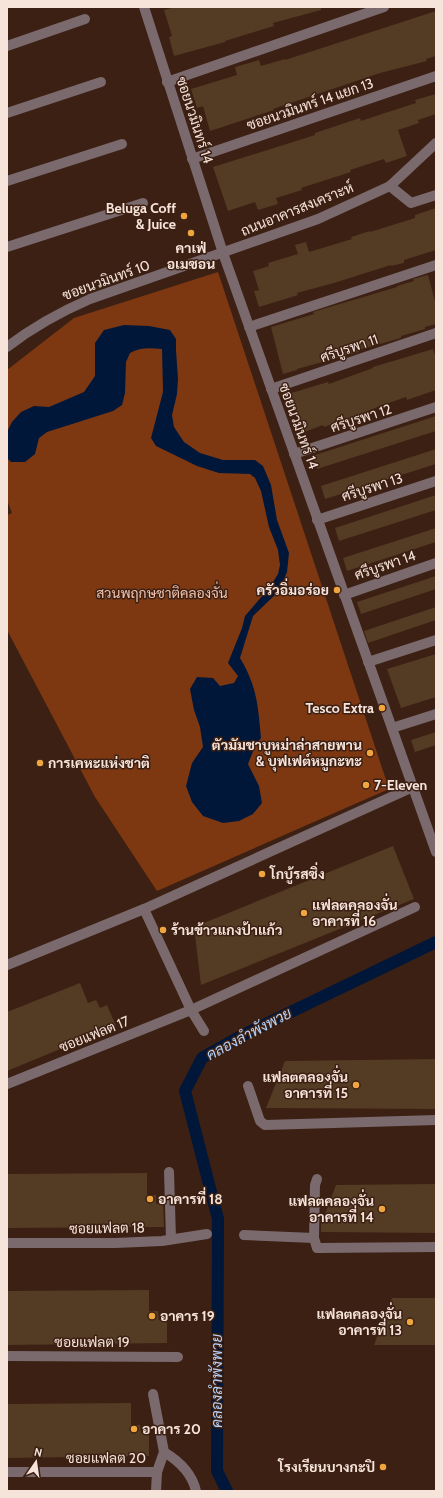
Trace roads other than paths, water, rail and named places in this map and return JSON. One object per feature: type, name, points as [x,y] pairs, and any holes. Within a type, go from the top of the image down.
[{"type":"street","name":"ซอยนวมินทร์ 14","points":[[144,7],[222,253],[413,787],[432,831],[436,852]]},
{"type":"street","points":[[167,82],[384,7]]},
{"type":"street","points":[[7,46],[85,19]]},
{"type":"street","name":"ซอยนวมินทร์ 14 แยก 13","points":[[192,158],[436,76]]},
{"type":"street","points":[[7,113],[101,82]]},
{"type":"street","name":"ถนนอาคารสงเคราะห์","points":[[222,253],[318,220],[390,186],[436,143]]},
{"type":"street","points":[[7,181],[122,144]]},
{"type":"street","points":[[390,186],[411,203],[436,195]]},
{"type":"street","points":[[7,247],[143,203]]},
{"type":"street","name":"ซอยนวมินทร์ 10","points":[[7,347],[39,324],[64,310],[90,299],[222,253]]},
{"type":"street","points":[[249,327],[436,265]]},
{"type":"street","name":"ศรีบูรพา 11","points":[[271,389],[436,334]]},
{"type":"street","name":"ศรีบูรพา 12","points":[[294,454],[436,408]]},
{"type":"street","name":"ศรีบูรพา 13","points":[[317,520],[436,481]]},
{"type":"street","name":"ศรีบูรพา 14","points":[[344,595],[436,563]]},
{"type":"street","points":[[368,662],[436,640]]},
{"type":"street","points":[[392,728],[436,714]]},
{"type":"street","points":[[7,965],[144,909],[413,787]]},
{"type":"street","name":"ซอยแฟลต 17","points":[[7,1084],[191,1010],[415,907]]},
{"type":"street","points":[[144,909],[191,1010],[204,1030]]},
{"type":"street","points":[[248,1086],[260,1121],[265,1125],[436,1120]]},
{"type":"street","points":[[169,1172],[171,1239]]},
{"type":"street","points":[[317,1179],[315,1185],[314,1238],[317,1248],[436,1247]]},
{"type":"street","name":"ซอยแฟลต 18","points":[[7,1243],[115,1243],[171,1239],[207,1234]]},
{"type":"street","points":[[244,1235],[314,1238]]},
{"type":"street","name":"ซอยแฟลต 19","points":[[7,1356],[178,1356]]},
{"type":"street","points":[[153,1394],[164,1452],[156,1472],[156,1491]]},
{"type":"street","points":[[164,1452],[184,1467],[195,1486],[196,1491]]},
{"type":"street","name":"ซอยแฟลต 20","points":[[7,1472],[156,1472]]},
{"type":"water","points":[[124,325],[149,326],[170,330],[176,339],[178,379],[177,394],[172,415],[174,427],[184,442],[200,453],[223,460],[255,460],[263,466],[271,485],[277,520],[289,553],[287,572],[279,591],[253,616],[240,658],[250,678],[258,706],[261,738],[256,744],[248,764],[259,786],[262,803],[253,814],[239,821],[223,823],[203,816],[192,802],[186,786],[192,763],[203,747],[200,727],[194,710],[190,689],[197,677],[213,678],[220,686],[234,683],[238,676],[228,663],[242,628],[245,616],[270,587],[278,574],[280,565],[278,550],[269,527],[261,491],[255,478],[250,474],[219,473],[197,466],[156,446],[151,438],[163,392],[162,349],[141,349],[130,353],[126,362],[125,393],[122,405],[113,411],[47,432],[39,438],[35,454],[25,462],[11,462],[7,458],[7,432],[12,422],[21,412],[34,406],[49,407],[84,392],[95,376],[95,343],[104,330]]},
{"type":"waterway","name":"คลองลำพังพวย","points":[[227,1491],[217,1471],[218,1219],[185,1091],[202,1058],[241,1036],[436,942]]},
{"type":"place","name":"Beluga Coff & Juice","points":[[184,216]]},
{"type":"place","name":"คาเฟ่ อเมซอน","points":[[191,233]]},
{"type":"place","name":"ครัวอิ่มอร่อย","points":[[337,590]]},
{"type":"place","name":"Tesco Extra","points":[[382,708]]},
{"type":"place","name":"ตัวมัมชาบูหม่าล่าสายพาน & บุฟเฟต์หมูกะทะ","points":[[370,753]]},
{"type":"place","name":"การเคหะแห่งชาติ","points":[[40,763]]},
{"type":"place","name":"7-Eleven","points":[[366,785]]},
{"type":"place","name":"โกบู้รสซิ่ง","points":[[262,874]]},
{"type":"place","name":"แฟลตคลองจั่น อาคารที่ 16","points":[[304,913]]},
{"type":"place","name":"ร้านข้าวแกงป้าแก้ว","points":[[163,930]]},
{"type":"place","name":"แฟลตคลองจั่น อาคารที่ 15","points":[[356,1085]]},
{"type":"place","name":"อาคารที่ 18","points":[[150,1199]]},
{"type":"place","name":"แฟลตคลองจั่น อาคารที่ 14","points":[[382,1209]]},
{"type":"place","name":"อาคาร 19","points":[[152,1316]]},
{"type":"place","name":"แฟลตคลองจั่น อาคารที่ 13","points":[[410,1322]]},
{"type":"place","name":"อาคาร 20","points":[[134,1429]]},
{"type":"place","name":"โรงเรียนบางกะปิ","points":[[383,1467]]},
{"type":"park label","name":"สวนพฤกษชาติคลองจั่น","points":[[162,593]]}]
